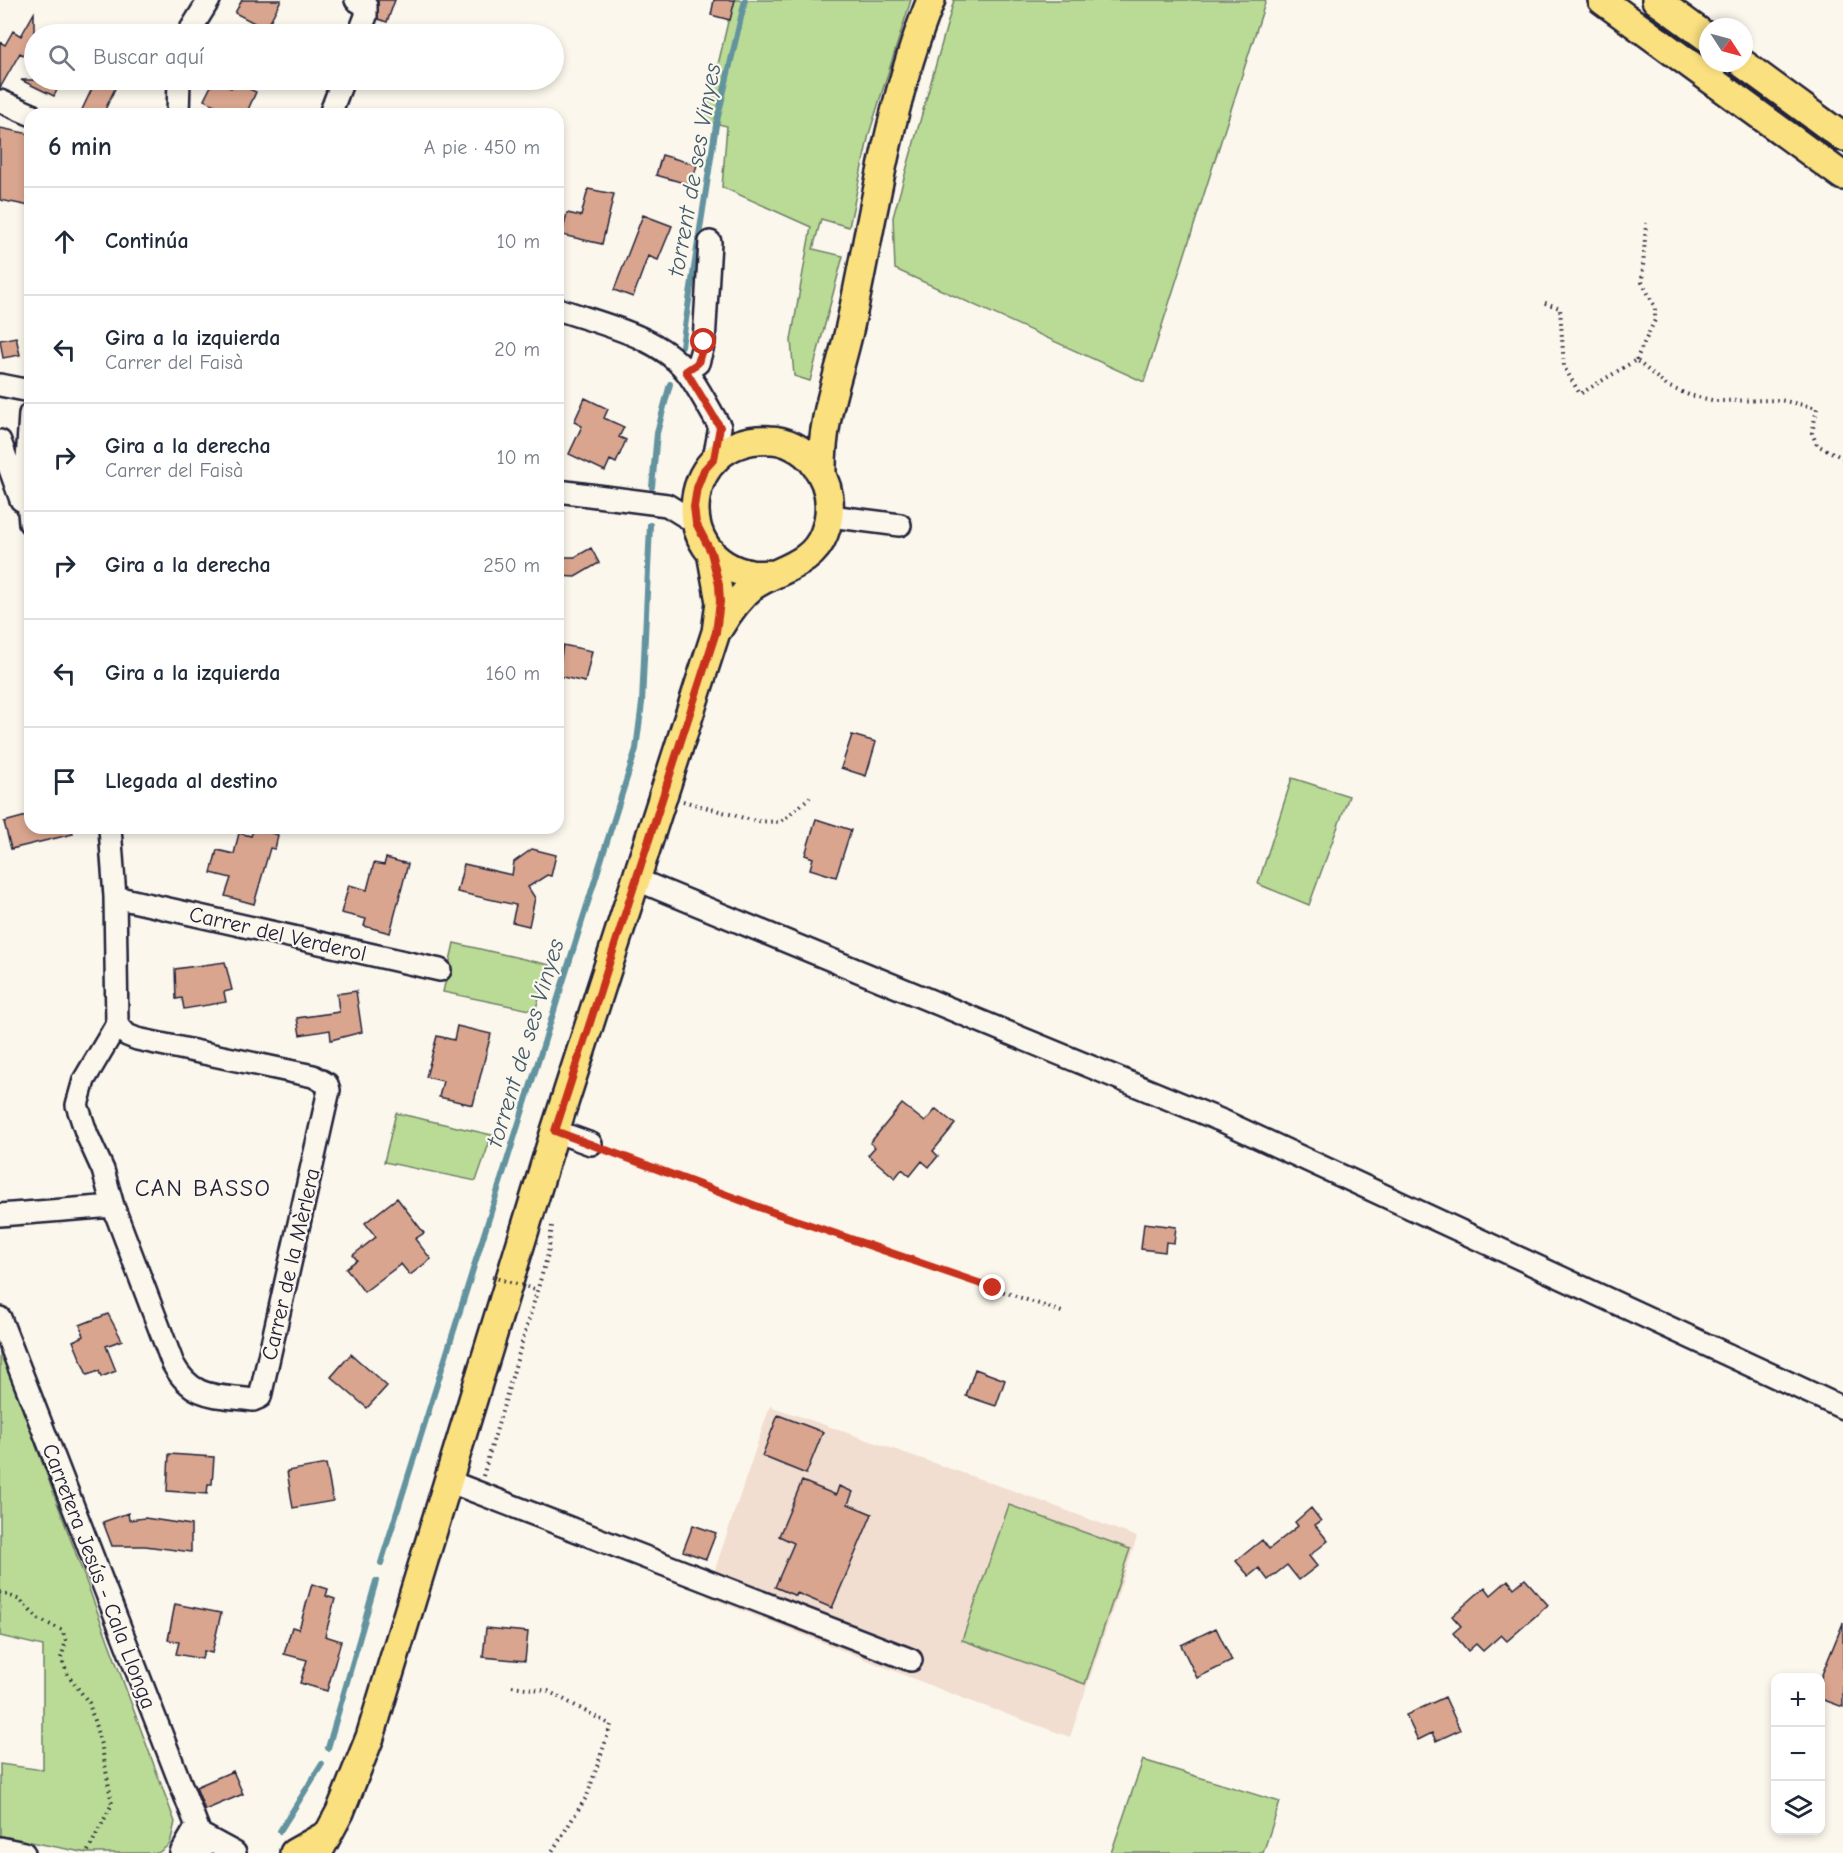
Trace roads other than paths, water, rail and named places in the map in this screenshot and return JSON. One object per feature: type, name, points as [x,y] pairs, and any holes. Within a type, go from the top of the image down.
[{"type":"main road","points":[[822,474],[823,430],[848,333],[876,186],[892,122],[931,0]]},
{"type":"main road","points":[[1602,0],[1843,176]]},
{"type":"main road","points":[[1656,0],[1699,31]]},
{"type":"main road","points":[[1753,71],[1843,137]]},
{"type":"main road","points":[[294,1853],[322,1844],[340,1812],[370,1737],[555,1131],[716,632],[720,602],[711,552],[696,523],[694,507],[698,485],[704,470],[731,446],[766,439],[812,422],[828,404]]},
{"type":"main road","points":[[716,632],[742,596],[773,574],[794,567],[811,554],[824,537],[830,516],[829,494],[822,474],[811,458],[795,447],[766,439]]},
{"type":"main road","points":[[711,552],[729,566],[750,574],[773,574]]},
{"type":"street","points":[[194,24],[208,0]]},
{"type":"street","points":[[356,0],[366,6],[363,24]]},
{"type":"street","points":[[178,108],[179,90]]},
{"type":"street","points":[[332,108],[339,90]]},
{"type":"street","points":[[0,101],[24,111]]},
{"type":"street","points":[[686,371],[698,363],[704,342],[710,242]]},
{"type":"street","points":[[564,311],[641,339],[665,352],[686,371],[720,427],[714,459]]},
{"type":"street","points":[[0,385],[24,390]]},
{"type":"street","points":[[720,427],[766,439]]},
{"type":"street","points":[[0,441],[24,507]]},
{"type":"street","points":[[667,505],[698,485]]},
{"type":"street","points":[[564,492],[667,505],[696,523]]},
{"type":"street","points":[[830,516],[900,525]]},
{"type":"street","points":[[110,834],[115,897],[117,1024]]},
{"type":"street","points":[[635,879],[1225,1122],[1843,1408]]},
{"type":"street","name":"Carrer del Verderol","points":[[115,897],[441,970]]},
{"type":"street","name":"Carrer de la Mèrlera","points":[[117,1024],[127,1035],[137,1039],[313,1076],[327,1084],[329,1090],[260,1398],[253,1400],[200,1393],[188,1386],[173,1364],[113,1206],[103,1170],[87,1136],[77,1106],[84,1080],[117,1024]]},
{"type":"street","points":[[555,1131],[591,1144]]},
{"type":"street","points":[[0,1215],[113,1206]]},
{"type":"street","name":"Carretera Jesús - Cala Llonga","points":[[0,1318],[199,1838]]},
{"type":"street","points":[[448,1481],[911,1660]]},
{"type":"street","points":[[181,1853],[199,1838],[235,1853]]},
{"type":"street","points":[[0,1848],[24,1853]]},
{"type":"waterway","name":"torrent de ses Vinyes","points":[[682,346],[716,125],[745,0]]},
{"type":"waterway","name":"torrent de ses Vinyes","points":[[652,487],[657,433],[670,384]]},
{"type":"waterway","name":"torrent de ses Vinyes","points":[[381,1563],[636,749],[642,703],[650,525]]},
{"type":"waterway","name":"torrent de ses Vinyes","points":[[328,1748],[376,1581]]},
{"type":"waterway","name":"torrent de ses Vinyes","points":[[280,1831],[322,1764]]},
{"type":"district","name":"CAN BASSO","points":[[203,1188]]}]
